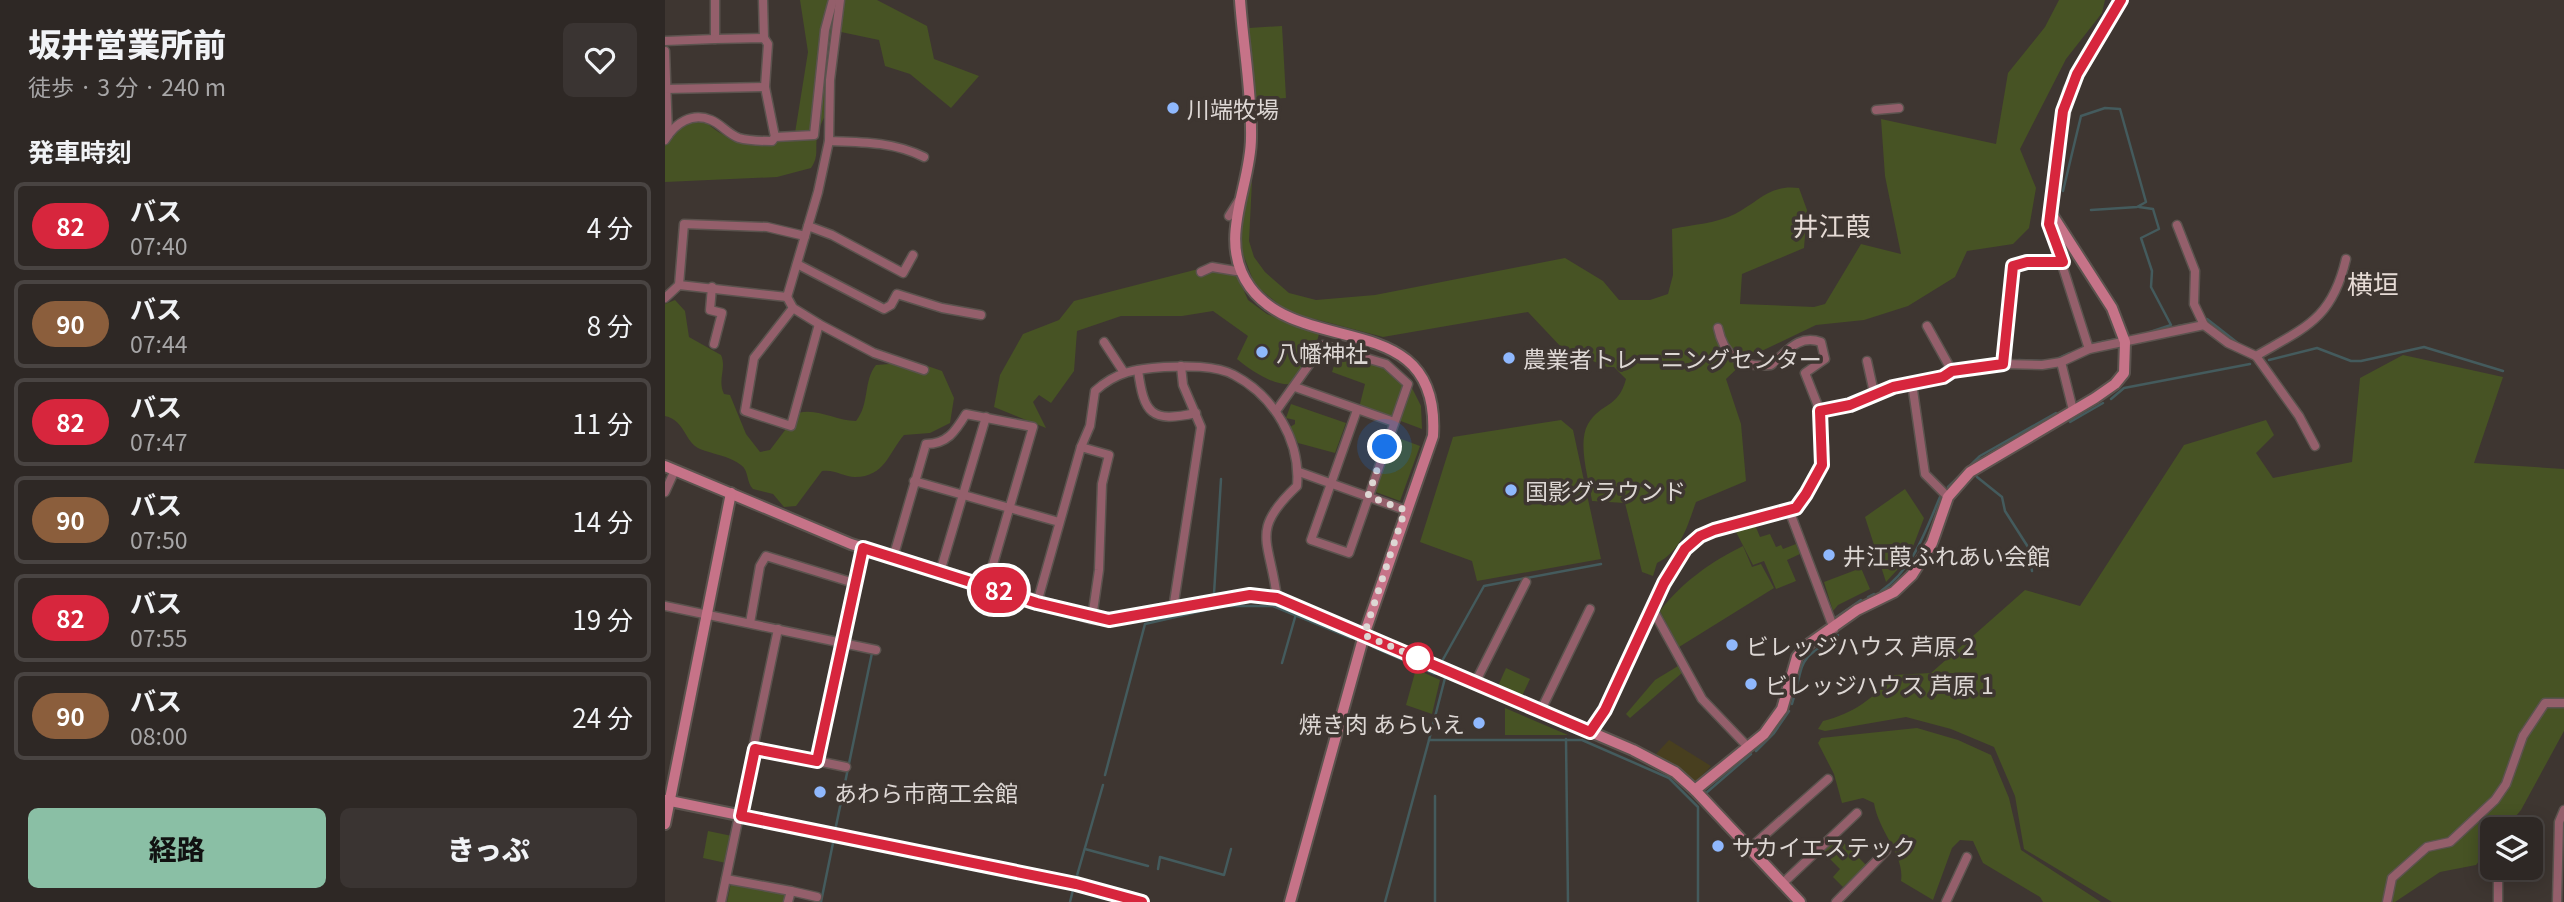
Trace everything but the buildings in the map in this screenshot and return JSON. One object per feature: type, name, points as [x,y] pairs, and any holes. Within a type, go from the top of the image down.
[{"type":"street","points":[[715,0],[715,39]]},
{"type":"street","points":[[762,0],[764,38],[768,44],[765,87],[775,137]]},
{"type":"street","points":[[666,137],[685,119],[695,117],[712,120],[723,130],[740,138],[772,141],[775,137],[814,135],[825,30],[832,0]]},
{"type":"street","points":[[840,0],[830,80],[829,141],[809,226],[787,297],[793,308],[819,324],[874,353],[924,370]]},
{"type":"street","points":[[1240,0],[1252,134],[1251,163],[1239,200],[1235,245],[1238,262],[1250,286],[1267,306],[1291,320],[1365,338],[1392,348],[1414,368],[1433,409],[1433,436],[1405,510],[1364,635],[1290,902]]},
{"type":"street","points":[[2089,349],[2075,313],[2063,262],[2049,224],[2057,150],[2069,90],[2121,0]]},
{"type":"street","points":[[665,41],[764,38]]},
{"type":"street","points":[[665,51],[666,137]]},
{"type":"street","points":[[666,89],[765,87]]},
{"type":"street","points":[[1876,110],[1899,108]]},
{"type":"street","points":[[829,141],[872,142],[908,149],[924,157]]},
{"type":"street","points":[[1229,216],[1239,200]]},
{"type":"street","points":[[1695,790],[1764,734],[1782,709],[1797,657],[1809,644],[1834,629],[1857,610],[1894,592],[1912,575],[1932,544],[1948,498],[1970,472],[2115,384],[2124,373],[2125,342],[2112,309],[2051,213]]},
{"type":"street","points":[[680,285],[684,224],[767,227],[805,236]]},
{"type":"street","points":[[2177,225],[2195,271],[2195,304],[2204,325],[2228,343],[2256,356],[2299,416],[2315,446]]},
{"type":"street","points":[[809,226],[903,272],[913,255]]},
{"type":"street","points":[[2256,356],[2303,329],[2325,312],[2339,289],[2346,259]]},
{"type":"street","points":[[2003,364],[2013,266],[2027,262],[2063,262]]},
{"type":"street","points":[[797,264],[884,309],[891,305],[897,295],[942,308],[981,314]]},
{"type":"street","points":[[1201,272],[1212,267],[1236,271]]},
{"type":"street","points":[[665,298],[680,285],[787,297]]},
{"type":"street","points":[[712,287],[710,310],[722,313],[715,344]]},
{"type":"street","points":[[793,308],[754,358],[745,414],[791,426],[819,324]]},
{"type":"street","points":[[1820,411],[1875,397],[1893,387],[1943,377],[1952,371],[2003,364],[2061,362],[2089,349],[2204,325]]},
{"type":"street","points":[[1927,326],[1952,371]]},
{"type":"street","points":[[1590,732],[1605,710],[1664,583],[1685,549],[1700,536],[1796,508],[1822,465],[1820,411],[1805,373],[1825,359],[1821,342],[1810,338],[1801,341],[1771,365],[1746,365],[1730,357],[1721,345],[1719,328]]},
{"type":"street","points":[[1104,342],[1123,371]]},
{"type":"street","points":[[1276,411],[1323,345],[1387,364],[1408,384],[1349,553],[1311,540],[1357,410]]},
{"type":"street","points":[[1867,361],[1875,397]]},
{"type":"street","points":[[2061,362],[2073,411]]},
{"type":"street","points":[[1173,609],[1201,427],[1183,385],[1181,366]]},
{"type":"street","points":[[1037,603],[1081,447],[1090,426],[1095,391],[1123,371],[1181,366],[1233,374],[1276,411],[1295,447],[1299,472],[1297,486],[1274,508],[1267,521],[1266,536],[1277,598]]},
{"type":"street","points":[[1138,370],[1147,408],[1154,415],[1164,419],[1196,413]]},
{"type":"street","points":[[1913,383],[1925,474],[1948,498]]},
{"type":"street","points":[[1295,387],[1394,422]]},
{"type":"street","points":[[893,558],[926,444],[939,444],[947,439],[966,414],[1033,427],[987,586]]},
{"type":"street","points":[[940,572],[986,417]]},
{"type":"street","points":[[1081,447],[1109,454],[1101,484],[1099,570],[1092,618]]},
{"type":"street","points":[[665,492],[670,468],[863,548],[1092,618],[1109,620],[1250,595],[1277,598],[1541,710],[1675,772],[1800,902]]},
{"type":"street","points":[[1299,472],[1405,510]]},
{"type":"street","points":[[914,481],[1059,522]]},
{"type":"street","points":[[665,824],[667,800],[708,614],[731,493]]},
{"type":"street","points":[[1789,510],[1834,629]]},
{"type":"street","points":[[817,761],[863,548]]},
{"type":"street","points":[[750,623],[760,566],[767,556],[854,583]]},
{"type":"street","points":[[1475,683],[1526,582]]},
{"type":"street","points":[[665,606],[876,650]]},
{"type":"street","points":[[1541,710],[1590,609]]},
{"type":"street","points":[[1653,610],[1702,699],[1748,747]]},
{"type":"street","points":[[721,902],[778,629]]},
{"type":"street","points":[[2387,902],[2392,878],[2427,847],[2449,842],[2495,800],[2506,784],[2523,736],[2545,703],[2564,703]]},
{"type":"street","points":[[755,749],[846,767]]},
{"type":"street","points":[[1750,848],[1828,779]]},
{"type":"street","points":[[667,800],[1076,884],[1142,902]]},
{"type":"street","points":[[2557,902],[2561,855],[2559,822],[2564,810]]},
{"type":"street","points":[[1782,884],[1857,813]]},
{"type":"street","points":[[1836,902],[1886,850]]},
{"type":"street","points":[[1946,902],[1967,857]]},
{"type":"street","points":[[726,879],[817,897]]},
{"type":"street","points":[[2498,880],[2498,902]]},
{"type":"street","points":[[788,902],[791,891]]},
{"type":"green space","points":[[800,0],[877,0],[927,26],[934,59],[979,76],[951,108],[910,74],[885,66],[879,40],[841,32],[827,42],[830,102],[818,132],[816,156],[811,168],[777,177],[665,182],[665,138],[685,118],[703,121],[724,135],[742,140],[768,140],[795,133],[808,52]]},
{"type":"green space","points":[[2059,0],[2105,0],[2102,13],[2066,59],[2020,149],[2036,188],[2029,228],[2013,244],[1967,251],[1955,277],[1908,306],[1864,320],[1816,325],[1749,357],[1726,379],[1741,424],[1746,481],[1696,502],[1678,545],[1657,563],[1653,576],[1642,572],[1625,503],[1592,501],[1584,451],[1585,432],[1593,417],[1614,401],[1623,389],[1626,379],[1614,367],[1607,367],[1562,348],[1528,312],[1383,337],[1288,312],[1255,285],[1241,249],[1240,217],[1252,181],[1249,241],[1254,257],[1265,272],[1289,293],[1316,300],[1375,295],[1565,258],[1603,281],[1619,300],[1650,300],[1668,294],[1673,275],[1672,229],[1721,220],[1772,191],[1789,187],[1799,188],[1807,210],[1804,248],[1742,274],[1740,304],[1814,307],[1825,304],[1861,244],[1901,254],[1885,176],[1881,119],[1996,144],[2008,73],[2045,27]]},
{"type":"green space","points":[[1282,26],[1286,98],[1253,100],[1249,28]]},
{"type":"green space","points":[[1210,266],[1237,275],[1248,300],[1267,314],[1319,334],[1314,352],[1292,384],[1271,380],[1237,359],[1248,336],[1213,311],[1182,316],[1121,316],[1077,331],[1074,371],[1051,403],[1039,395],[1033,402],[1046,428],[994,407],[1000,375],[1023,334],[1059,320],[1074,301]]},
{"type":"green space","points":[[675,300],[685,311],[689,337],[721,355],[721,384],[724,394],[730,395],[746,434],[760,452],[770,450],[798,413],[813,412],[856,421],[863,407],[869,378],[876,365],[916,362],[942,371],[954,398],[950,423],[930,433],[904,435],[880,468],[865,476],[851,477],[822,471],[796,506],[784,507],[773,494],[753,489],[741,465],[732,459],[695,446],[677,422],[665,416],[665,304]]},
{"type":"green space","points":[[1338,353],[1384,367],[1403,384],[1392,419],[1359,408],[1365,384],[1332,372]]},
{"type":"green space","points":[[2403,355],[2503,377],[2474,463],[2564,469],[2564,731],[2515,817],[2480,817],[2480,860],[2476,865],[2440,872],[2395,902],[2112,902],[2024,849],[2015,796],[1994,747],[1951,729],[1906,717],[1825,731],[1818,729],[1823,721],[1845,714],[1862,704],[1894,675],[1931,673],[2025,590],[2080,606],[2184,445],[2266,420],[2274,435],[2256,453],[2273,478],[2352,462],[2360,378]]},
{"type":"green space","points":[[1410,384],[1421,406],[1422,429],[1398,420]]},
{"type":"green space","points":[[1291,404],[1346,423],[1335,453],[1298,443],[1290,427],[1295,424],[1295,420],[1286,418]]},
{"type":"green space","name":"国影グラウンド","points":[[1561,420],[1573,430],[1601,559],[1477,581],[1472,561],[1420,542],[1453,437]]},
{"type":"green space","points":[[1393,436],[1420,446],[1400,501],[1373,491]]},
{"type":"green space","points":[[1905,489],[1924,518],[1909,557],[1886,582],[1865,517]]},
{"type":"green space","points":[[1753,520],[1760,537],[1770,534],[1776,547],[1781,545],[1783,549],[1796,544],[1800,554],[1787,560],[1796,581],[1776,589],[1764,561],[1753,565],[1734,528]]},
{"type":"green space","points":[[1743,546],[1752,567],[1761,564],[1774,588],[1679,647],[1660,611],[1677,591],[1698,574]]},
{"type":"green space","points":[[1861,568],[1870,589],[1838,605],[1833,611],[1824,582]]},
{"type":"green space","points":[[1678,666],[1683,672],[1630,718],[1626,714],[1655,680]]},
{"type":"green space","points":[[1506,668],[1530,679],[1522,696],[1498,686]]},
{"type":"green space","points":[[1416,669],[1440,680],[1432,714],[1406,705]]},
{"type":"green space","points":[[1505,708],[1568,735],[1505,735]]},
{"type":"green space","points":[[1917,728],[1958,740],[1991,755],[2009,798],[2021,850],[2101,902],[2043,902],[2040,897],[1983,863],[1973,841],[1960,840],[1952,848],[1933,900],[1901,881],[1896,853],[1874,803],[1863,798],[1842,803],[1834,774],[1818,743],[1821,738]]},
{"type":"green space","points":[[708,831],[732,836],[726,863],[703,858]]},
{"type":"green space","points":[[1838,837],[1866,865],[1843,887],[1833,877],[1840,869],[1823,852]]},
{"type":"green space","points":[[731,883],[785,895],[783,902],[727,902]]},
{"type":"sand","points":[[1669,740],[1711,766],[1695,783],[1656,754]]},
{"type":"waterway","points":[[2063,191],[2081,116],[2105,108],[2120,109],[2146,202],[2137,207],[2091,210]]},
{"type":"waterway","points":[[2139,207],[2153,209],[2159,229],[2141,238],[2152,271],[2151,287],[2171,325],[2150,332]]},
{"type":"waterway","points":[[2207,319],[2239,344]]},
{"type":"waterway","points":[[2178,326],[2190,324]]},
{"type":"waterway","points":[[2092,344],[2117,339]]},
{"type":"waterway","points":[[2269,360],[2317,348],[2351,361],[2361,361],[2424,347],[2503,371]]},
{"type":"waterway","points":[[2059,358],[2070,353]]},
{"type":"waterway","points":[[2019,360],[2043,361]]},
{"type":"waterway","points":[[1969,364],[1995,361]]},
{"type":"waterway","points":[[2111,399],[2124,388],[2250,364]]},
{"type":"waterway","points":[[1855,407],[1901,389]]},
{"type":"waterway","points":[[2070,422],[2103,403]]},
{"type":"waterway","points":[[1948,487],[1980,456],[2056,413]]},
{"type":"waterway","points":[[1824,466],[1827,449]]},
{"type":"waterway","points":[[1977,477],[2002,497],[2005,511],[2028,547],[2032,571]]},
{"type":"waterway","points":[[1214,594],[1221,479]]},
{"type":"waterway","points":[[1881,591],[1910,561],[1940,497]]},
{"type":"waterway","points":[[1441,663],[1484,586],[1601,564]]},
{"type":"waterway","points":[[1868,597],[1874,594]]},
{"type":"waterway","points":[[1835,618],[1861,600]]},
{"type":"waterway","points":[[1228,606],[1273,606],[1351,638]]},
{"type":"waterway","points":[[1105,775],[1145,624],[1219,607]]},
{"type":"waterway","points":[[1282,663],[1296,614]]},
{"type":"waterway","points":[[1792,704],[1804,663],[1814,651],[1838,635]]},
{"type":"waterway","points":[[1373,647],[1435,674]]},
{"type":"waterway","points":[[836,826],[872,653]]},
{"type":"waterway","points":[[1445,678],[1429,740],[1582,740],[1669,778],[1698,807],[1698,902]]},
{"type":"waterway","points":[[1756,751],[1774,733],[1789,711]]},
{"type":"waterway","points":[[1566,739],[1568,902]]},
{"type":"waterway","points":[[1385,902],[1429,740]]},
{"type":"waterway","points":[[1706,793],[1751,754]]},
{"type":"waterway","points":[[1076,879],[1103,785]]},
{"type":"waterway","points":[[1435,796],[1435,902]]},
{"type":"waterway","points":[[821,902],[833,843]]},
{"type":"waterway","points":[[1085,849],[1148,866]]},
{"type":"waterway","points":[[1158,869],[1160,857],[1224,875],[1231,849]]},
{"type":"waterway","points":[[1070,902],[1074,886]]},
{"type":"bus line","name":"82","points":[[1142,902],[1076,884],[741,816],[755,749],[817,761],[863,548],[1092,618],[1109,620],[1250,595],[1277,598],[1590,732],[1605,710],[1664,583],[1685,549],[1700,536],[1714,530],[1796,508],[1818,476],[1822,465],[1824,447],[1820,411],[1875,397],[1893,387],[1943,377],[1952,371],[2003,364],[2009,313],[2010,271],[2013,266],[2027,262],[2063,262],[2049,224],[2063,111],[2077,74],[2100,40],[2121,0]]},
{"type":"place","name":"川端牧場","points":[[1173,108]]},
{"type":"place","name":"八幡神社","points":[[1262,352]]},
{"type":"place","name":"農業者トレーニングセンター","points":[[1509,358]]},
{"type":"place","name":"国影グラウンド","points":[[1511,490]]},
{"type":"place","name":"井江葭ふれあい会館","points":[[1829,555]]},
{"type":"place","name":"ビレッジハウス 芦原 2","points":[[1732,645]]},
{"type":"place","name":"ビレッジハウス 芦原 1","points":[[1751,684]]},
{"type":"place","name":"焼き肉 あらいえ","points":[[1479,723]]},
{"type":"place","name":"あわら市商工会館","points":[[820,792]]},
{"type":"place","name":"サカイエステック","points":[[1718,846]]},
{"type":"district","name":"井江葭","points":[[1832,224]]},
{"type":"district","name":"横垣","points":[[2373,282]]},
{"type":"route","points":[[1385,447],[1368,496],[1405,510],[1364,635],[1418,658]]}]
